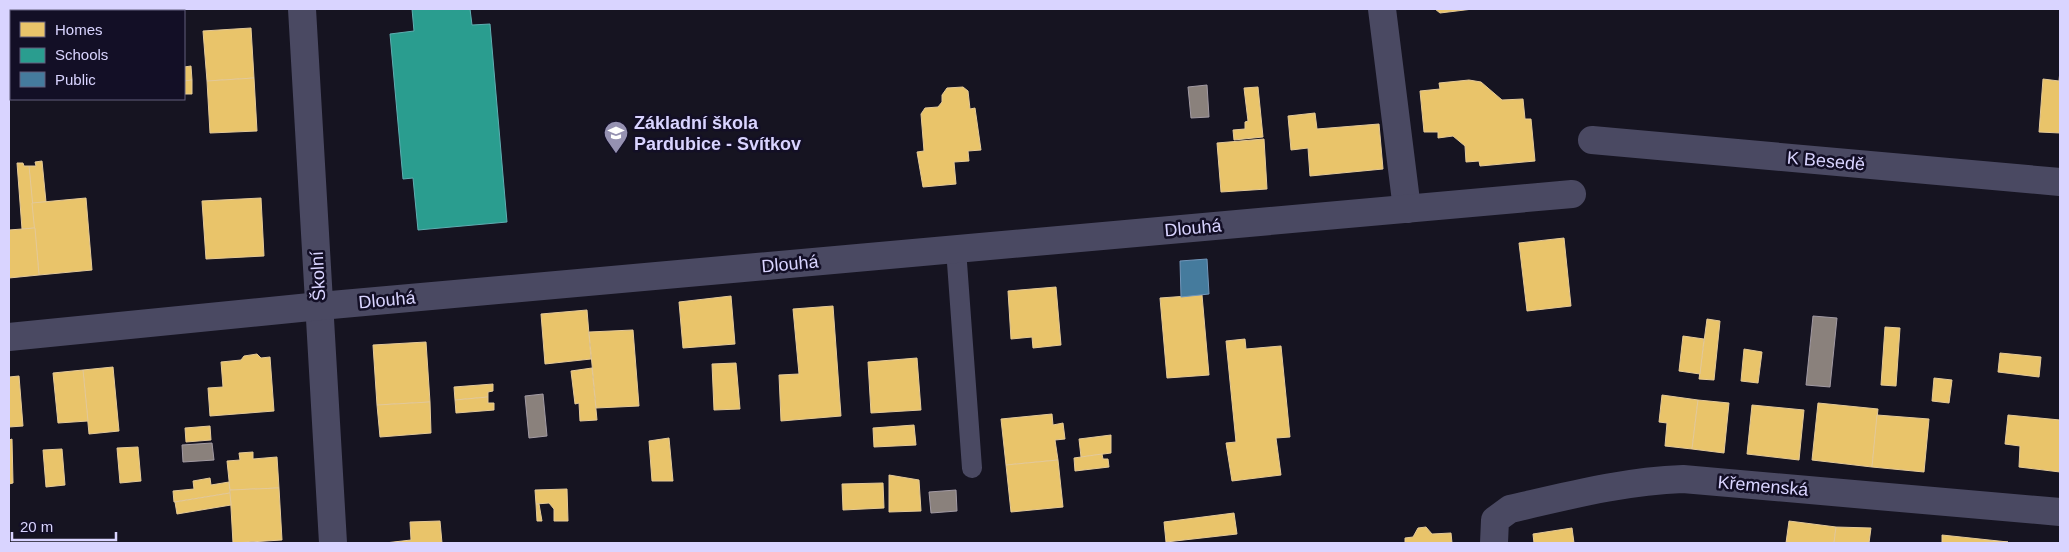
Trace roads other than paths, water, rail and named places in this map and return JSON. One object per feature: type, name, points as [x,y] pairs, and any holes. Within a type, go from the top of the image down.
[{"type":"street","name":"Školní","points":[[302,9],[333,543]]},
{"type":"street","points":[[1382,9],[1406,209]]},
{"type":"street","name":"K Besedě","points":[[1592,140],[2060,182]]},
{"type":"street","name":"Dlouhá","points":[[9,337],[320,306],[1572,194]]},
{"type":"street","name":"Křemenská","points":[[1494,543],[1495,520],[1510,509],[1620,485],[1654,480],[1683,480],[2060,512]]},
{"type":"lane","points":[[956,249],[972,468]]},
{"type":"place","name":"Základní škola Pardubice - Svítkov","points":[[616,154]]}]
